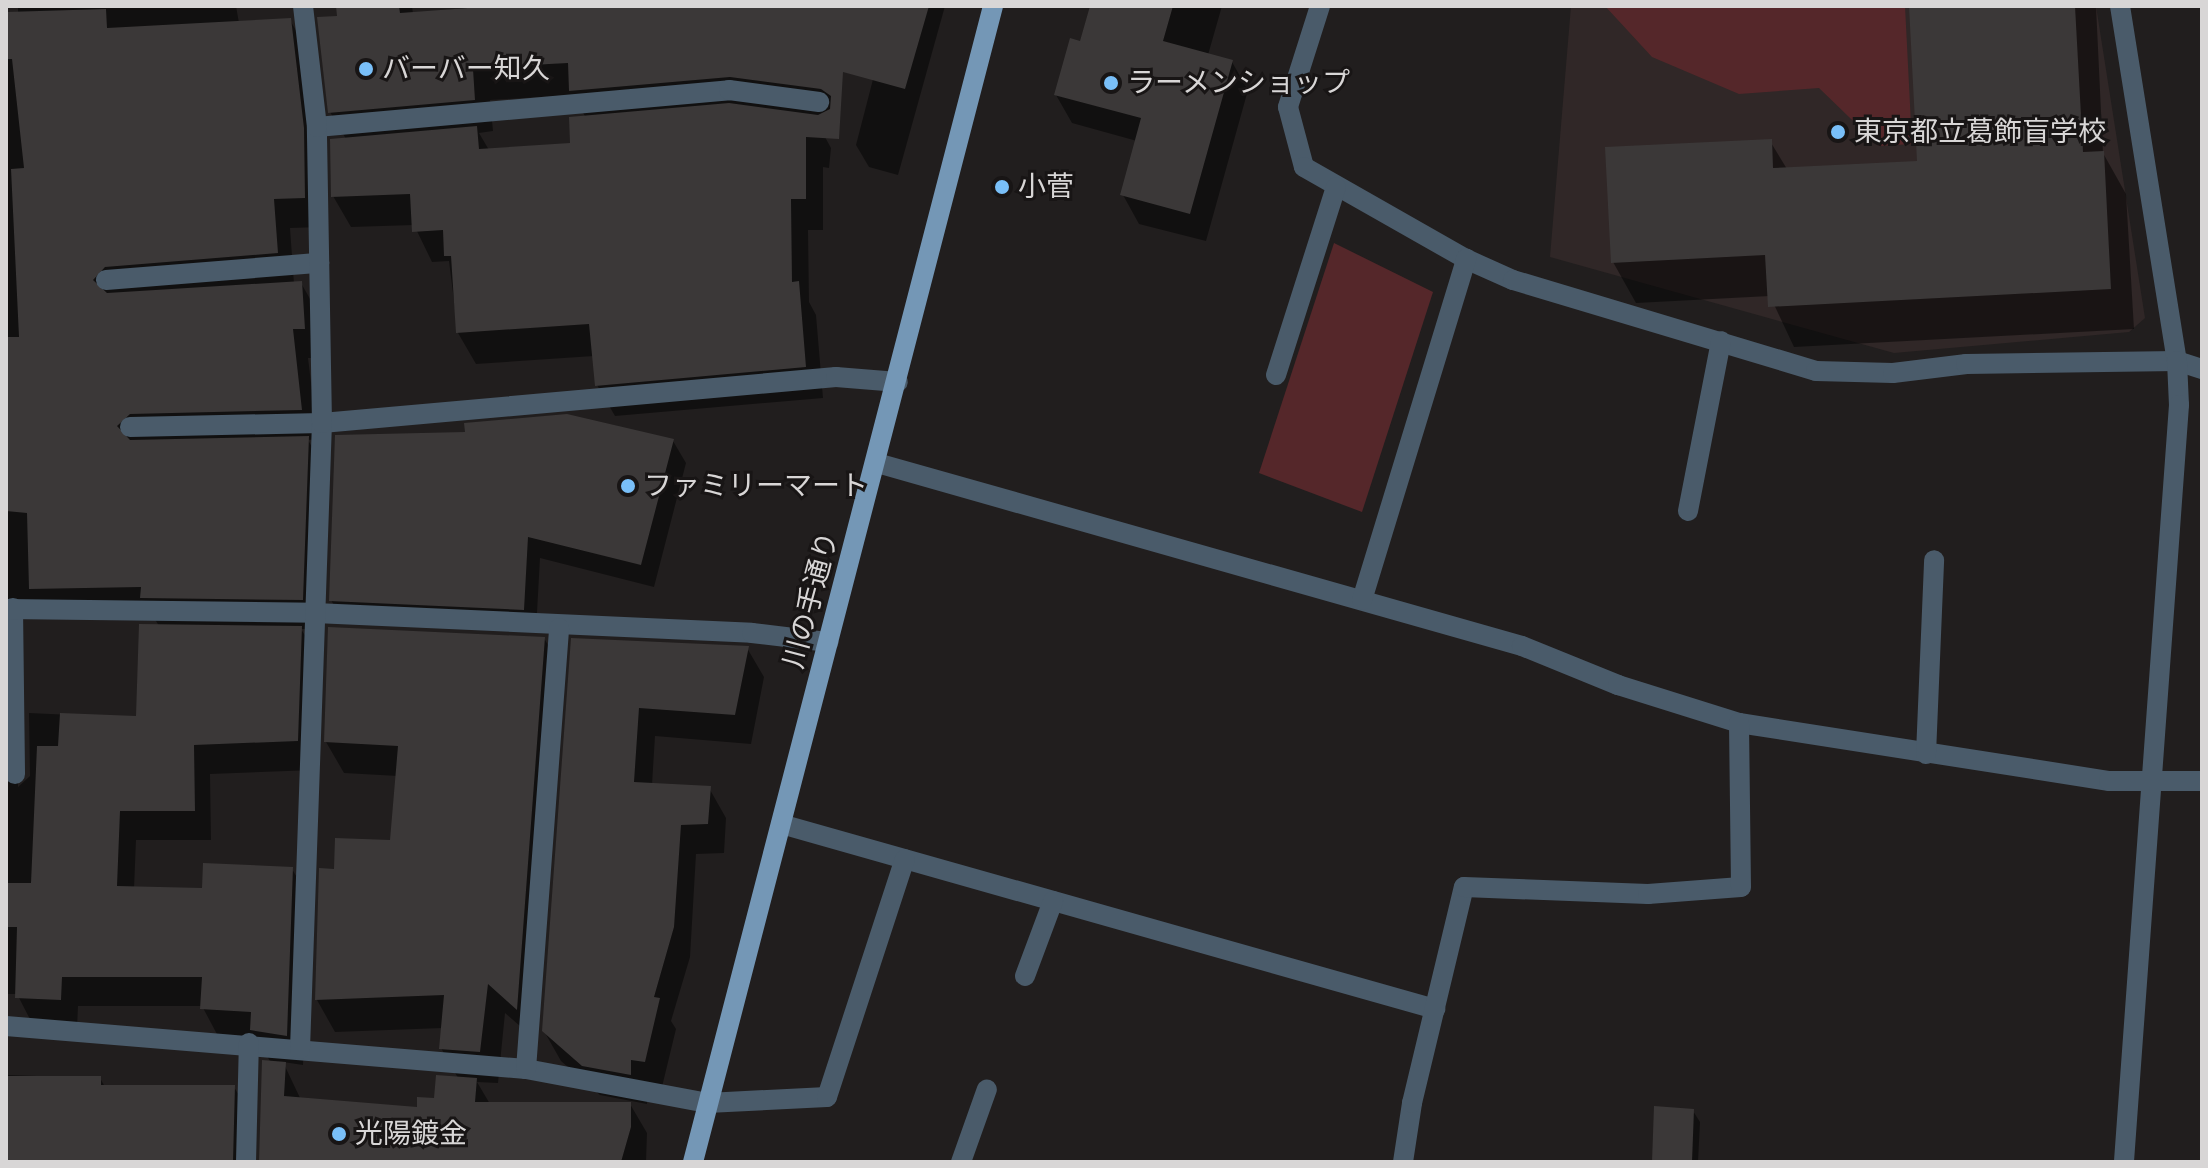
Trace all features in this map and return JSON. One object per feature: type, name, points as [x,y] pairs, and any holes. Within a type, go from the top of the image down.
[{"type":"main road","name":"川の手通り","points":[[693,1162],[877,463],[993,6]]},
{"type":"street","points":[[300,1049],[322,423],[317,127],[303,6]]},
{"type":"street","points":[[1320,6],[1288,107],[1304,167],[1466,259],[1513,280],[1816,371],[1893,373],[1966,364],[2177,361],[2202,369]]},
{"type":"street","points":[[2120,6],[2177,361],[2179,405],[2152,782],[2144,831],[2124,1162]]},
{"type":"street","points":[[317,127],[729,90],[819,102]]},
{"type":"street","points":[[1276,375],[1336,187]]},
{"type":"street","points":[[1362,600],[1466,259]]},
{"type":"street","points":[[106,280],[319,263]]},
{"type":"street","points":[[1688,511],[1721,341]]},
{"type":"street","points":[[130,427],[322,423],[836,377],[898,382]]},
{"type":"street","points":[[877,463],[1522,646],[1618,685],[1739,723],[2109,781],[2202,781]]},
{"type":"street","points":[[1926,754],[1934,560]]},
{"type":"street","points":[[15,774],[10,609],[315,613],[559,628],[752,633],[828,642]]},
{"type":"street","points":[[526,1069],[559,628]]},
{"type":"street","points":[[1403,1162],[1464,887],[1648,894],[1741,887],[1739,723]]},
{"type":"street","points":[[781,824],[1435,1009]]},
{"type":"street","points":[[6,1026],[249,1043],[526,1069],[707,1103],[827,1097],[905,859]]},
{"type":"street","points":[[1025,976],[1053,901]]},
{"type":"street","points":[[246,1162],[249,1043]]},
{"type":"street","points":[[961,1162],[987,1089]]},
{"type":"shaded area","name":"東京都立葛飾盲学校","points":[[1571,6],[2096,6],[2145,318],[2129,332],[1894,353],[1550,257]]},
{"type":"shaded area","points":[[1605,6],[1905,6],[1912,144],[1879,146],[1819,88],[1739,94],[1652,57]]},
{"type":"shaded area","points":[[1334,243],[1433,292],[1362,512],[1259,473]]},
{"type":"building","points":[[336,6],[399,6],[400,13],[495,6],[929,6],[905,89],[843,72],[839,139],[806,137],[806,199],[791,199],[792,282],[799,281],[806,367],[595,386],[589,324],[456,333],[451,256],[444,256],[443,230],[412,232],[410,194],[331,197],[330,139],[477,126],[479,149],[570,143],[569,117],[729,103],[818,115],[830,109],[831,96],[821,89],[730,77],[569,91],[568,63],[473,69],[475,100],[328,113],[317,17],[337,16]]},
{"type":"building","points":[[1090,6],[1173,6],[1163,41],[1233,60],[1190,214],[1120,195],[1141,118],[1054,95],[1070,38],[1080,41]]},
{"type":"building","points":[[1909,6],[2075,6],[2083,152],[2104,151],[2111,289],[1768,307],[1765,255],[1611,263],[1605,147],[1772,139],[1773,168],[1917,161]]},
{"type":"building","points":[[106,9],[107,28],[291,18],[304,128],[305,198],[274,199],[278,253],[105,267],[93,280],[107,293],[302,281],[305,329],[293,329],[302,410],[130,414],[117,426],[130,440],[309,436],[303,600],[140,598],[141,587],[29,589],[27,513],[6,511],[6,337],[19,337],[11,169],[24,168],[12,59],[6,59],[6,12]]},
{"type":"building","points":[[567,414],[674,439],[641,565],[528,537],[524,610],[329,601],[335,435],[465,432],[464,423]]},
{"type":"building","points":[[139,624],[302,626],[298,741],[194,745],[195,811],[120,811],[117,886],[202,888],[203,863],[293,867],[287,1036],[250,1030],[251,1012],[200,1009],[202,977],[62,977],[61,1000],[15,998],[17,927],[6,927],[6,883],[31,883],[37,746],[58,746],[60,713],[136,716]]},
{"type":"building","points":[[328,627],[545,637],[517,1010],[488,984],[480,1052],[439,1049],[444,995],[315,1000],[319,868],[334,869],[335,838],[390,840],[398,746],[324,742]]},
{"type":"building","points":[[571,638],[749,646],[735,715],[639,708],[634,782],[711,786],[708,824],[681,825],[674,927],[654,997],[660,998],[645,1062],[631,1060],[631,1075],[582,1066],[542,1031]]},
{"type":"building","points":[[262,1060],[286,1062],[284,1096],[417,1107],[417,1097],[434,1098],[436,1075],[477,1078],[475,1102],[631,1102],[631,1127],[621,1162],[259,1162]]},
{"type":"building","points":[[6,1076],[101,1076],[101,1085],[235,1085],[233,1162],[6,1162]]},
{"type":"building","points":[[1654,1106],[1694,1109],[1692,1162],[1652,1162]]},
{"type":"place","name":"バーバー知久","points":[[366,69]]},
{"type":"place","name":"ラーメンショップ","points":[[1111,83]]},
{"type":"place","name":"東京都立葛飾盲学校","points":[[1838,132]]},
{"type":"place","name":"小菅","points":[[1002,187]]},
{"type":"place","name":"ファミリーマート","points":[[628,486]]},
{"type":"place","name":"光陽鍍金","points":[[339,1134]]}]
